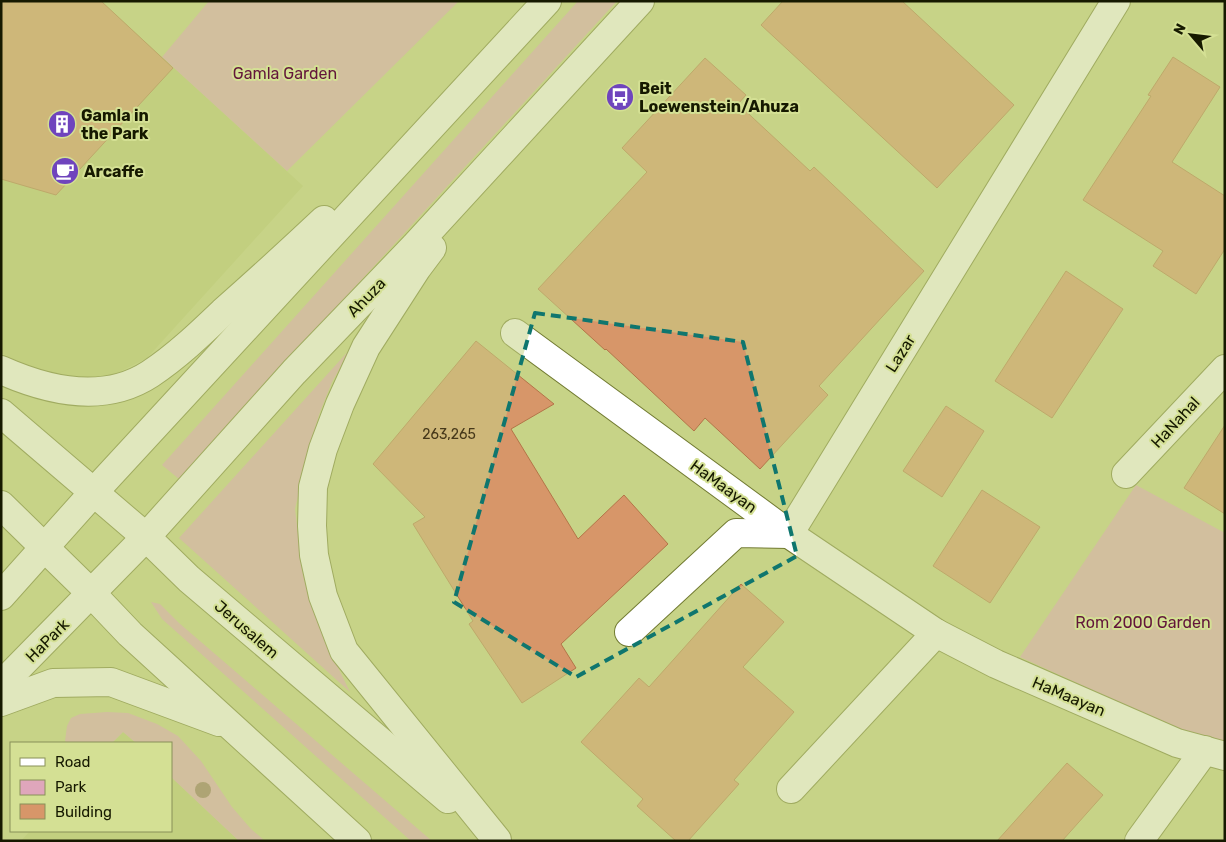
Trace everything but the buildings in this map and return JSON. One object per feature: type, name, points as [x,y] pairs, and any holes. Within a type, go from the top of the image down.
[{"type":"main road","points":[[1,596],[547,1]]},
{"type":"main road","name":"Ahuza","points":[[92,594],[146,537],[294,372],[415,246],[640,1]]},
{"type":"main road","name":"Lazar","points":[[789,534],[1116,1]]},
{"type":"main road","points":[[1,370],[22,379],[60,390],[90,392],[125,386],[149,375],[179,353],[458,98]]},
{"type":"main road","points":[[497,840],[344,651],[322,596],[314,555],[312,526],[313,487],[323,449],[340,404],[366,347],[417,268],[529,122]]},
{"type":"main road","name":"HaMaayan","points":[[515,334],[789,534],[936,633],[996,664],[1177,742],[1215,753],[1139,841]]},
{"type":"main road","name":"HaNahal","points":[[1126,474],[1225,369]]},
{"type":"main road","name":"Jerusalem","points":[[1,413],[93,494],[146,537],[189,579],[497,840]]},
{"type":"main road","points":[[1,505],[130,634],[357,841]]},
{"type":"main road","points":[[629,632],[736,533],[789,534]]},
{"type":"main road","name":"HaPark","points":[[1,685],[92,594]]},
{"type":"main road","points":[[791,789],[936,633]]},
{"type":"main road","points":[[1,702],[53,683],[111,682],[233,728]]},
{"type":"highlighted area","points":[[535,313],[743,342],[797,556],[576,677],[454,602]]},
{"type":"shaded area","points":[[1,1],[101,1],[303,186],[147,358],[111,376],[77,380],[36,370],[1,353]]},
{"type":"shaded area","points":[[123,732],[135,742],[113,742]]},
{"type":"shaded area","points":[[172,778],[239,841],[21,841],[29,832],[172,832]]},
{"type":"green space","name":"Gamla Garden","points":[[209,1],[459,1],[287,171],[162,57]]},
{"type":"green space","points":[[578,1],[617,1],[179,479],[162,465]]},
{"type":"green space","points":[[352,347],[332,382],[320,412],[310,444],[295,509],[303,575],[312,607],[329,649],[350,692],[179,538]]},
{"type":"green space","name":"Rom 2000 Garden","points":[[1136,485],[1225,533],[1225,742],[1180,730],[1020,657]]},
{"type":"green space","points":[[151,602],[160,604],[179,623],[432,841],[411,841],[162,619]]},
{"type":"green space","points":[[128,713],[157,724],[178,736],[201,761],[232,807],[251,829],[265,841],[239,841],[172,778],[172,742],[135,742],[123,732],[113,742],[66,742],[67,726],[71,718],[80,714]]},
{"type":"place","name":"Beit Loewenstein/Ahuza","points":[[620,97]]},
{"type":"place","name":"Gamla in the Park","points":[[62,124]]},
{"type":"place","name":"Arcaffe","points":[[65,171]]}]
